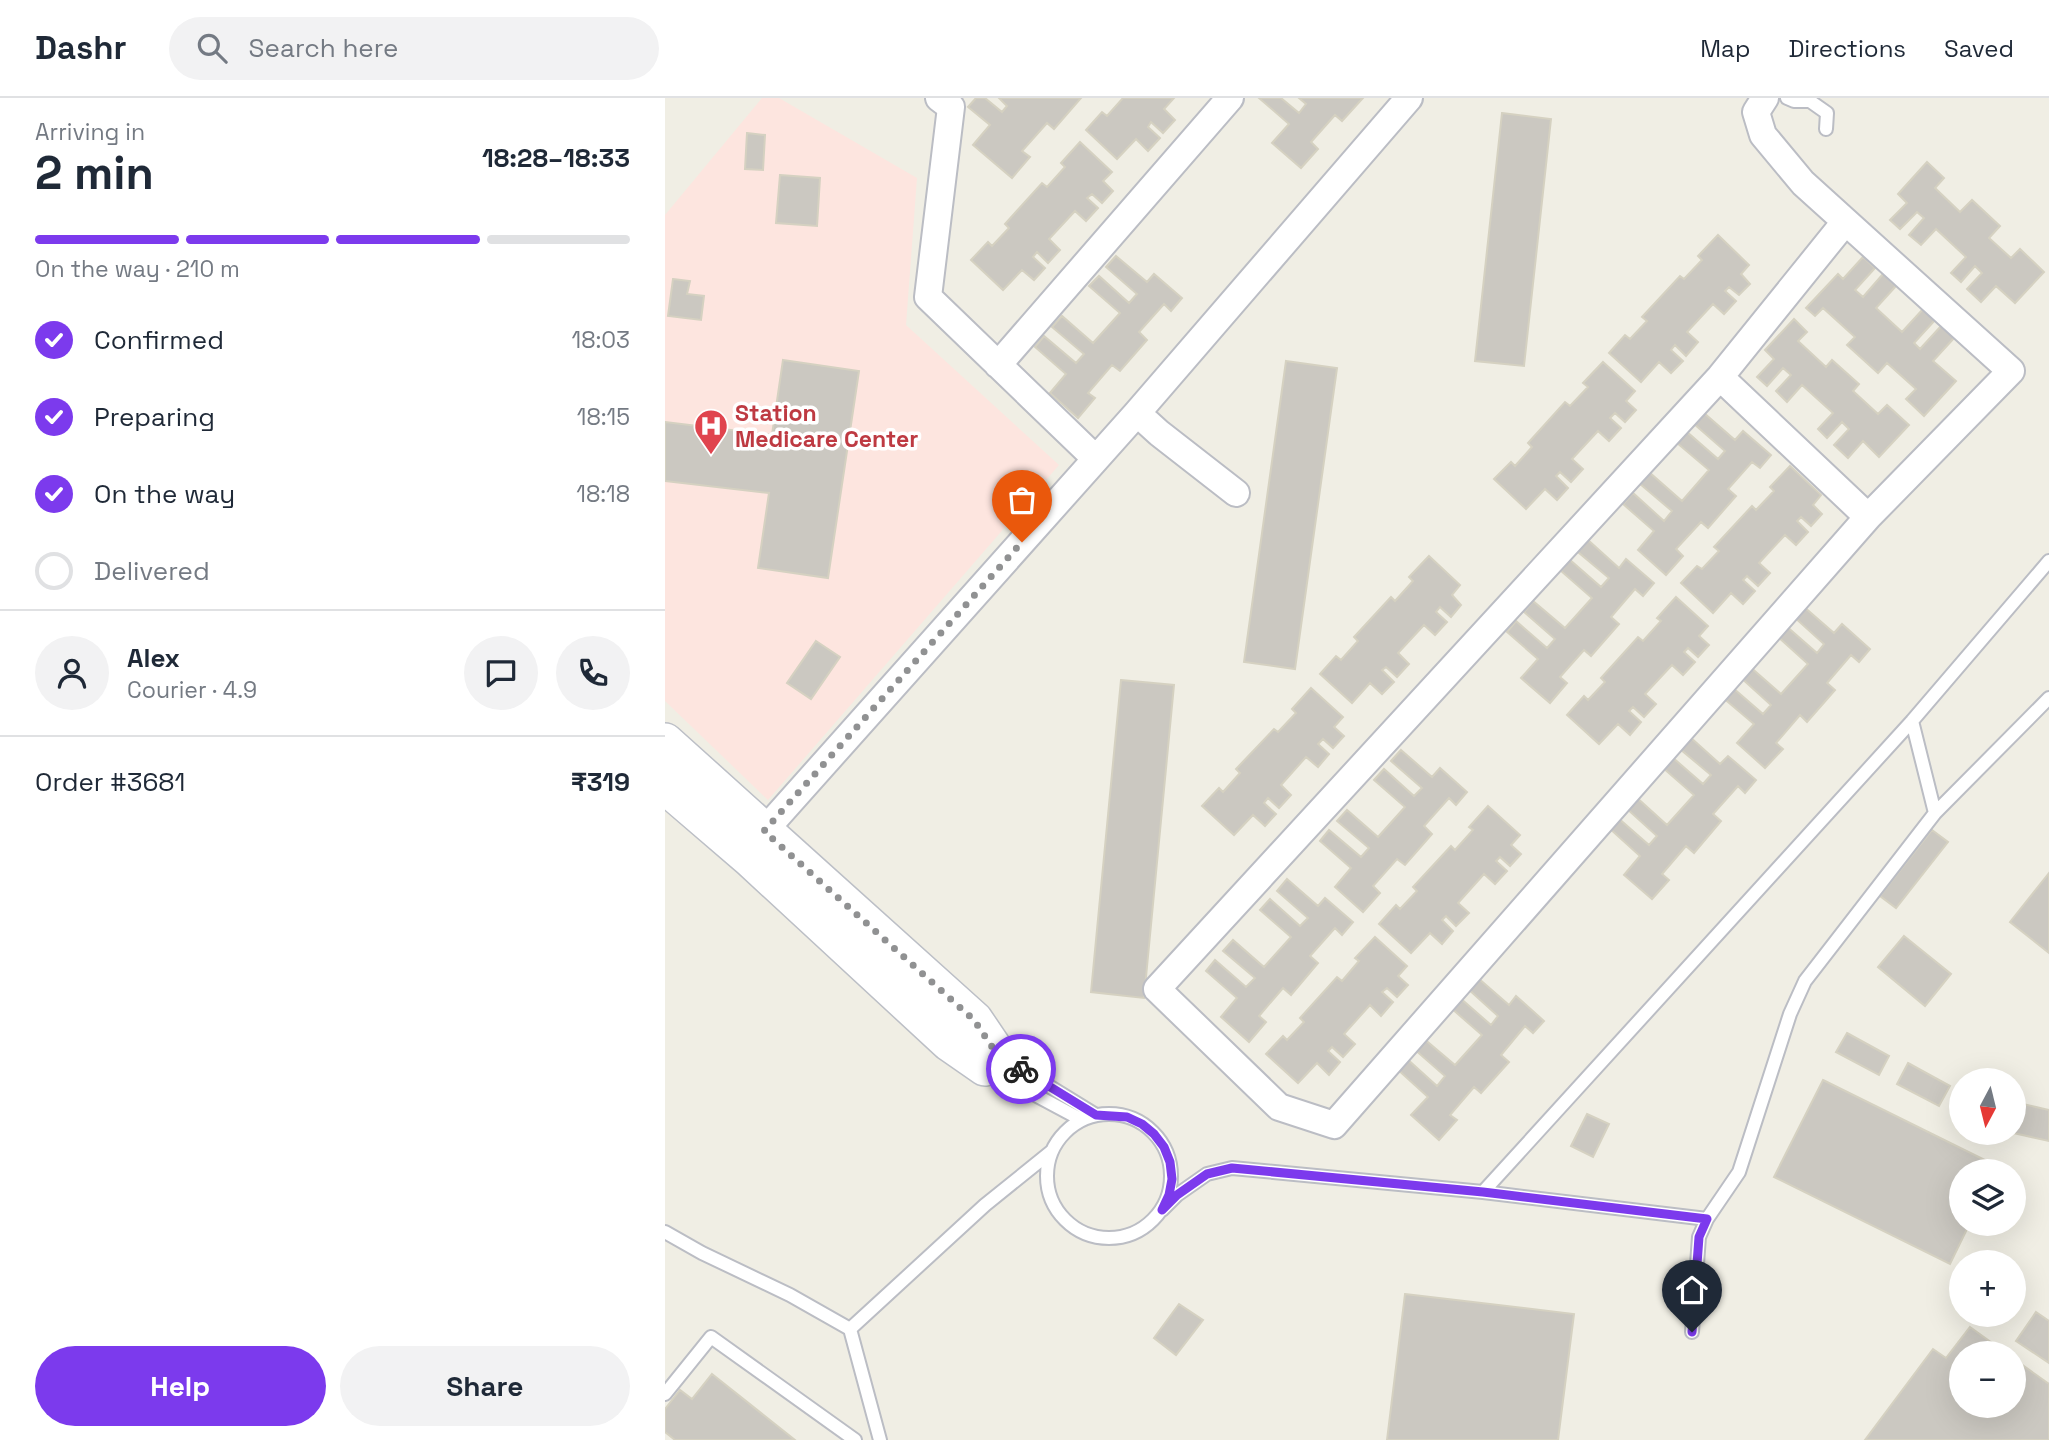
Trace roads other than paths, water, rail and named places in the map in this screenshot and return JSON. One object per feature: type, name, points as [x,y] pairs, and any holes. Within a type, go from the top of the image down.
[{"type":"main road","points":[[665,742],[974,1020],[991,1061]]},
{"type":"main road","points":[[665,785],[750,858],[949,1042],[991,1061]]},
{"type":"street","points":[[997,365],[1230,98]]},
{"type":"street","points":[[764,831],[1137,413],[1409,98]]},
{"type":"street","points":[[1765,98],[1756,112],[1763,135],[1803,183],[2011,371],[1868,517],[1334,1125],[1279,1107],[1157,989],[1720,377],[1845,222]]},
{"type":"street","points":[[950,101],[928,297],[1096,459]]},
{"type":"street","points":[[1720,377],[1868,517]]},
{"type":"street","points":[[1137,413],[1236,493]]},
{"type":"lane","points":[[1787,98],[1809,101],[1826,113],[1826,128]]},
{"type":"lane","points":[[1483,1192],[1912,721],[2049,561]]},
{"type":"lane","points":[[1692,1332],[1699,1237],[1707,1219],[1739,1172],[1790,1014],[1805,981],[1935,813],[2049,698]]},
{"type":"lane","points":[[1912,721],[1935,813]]},
{"type":"lane","points":[[991,1061],[1096,1115]]},
{"type":"lane","points":[[991,1061],[1082,1120]]},
{"type":"lane","points":[[850,1329],[985,1205],[1053,1150],[1070,1127],[1082,1120],[1096,1115],[1127,1117],[1154,1134],[1164,1147],[1170,1162],[1172,1179],[1162,1210]]},
{"type":"lane","points":[[1053,1150],[1047,1184],[1051,1200],[1060,1215],[1072,1227],[1087,1235],[1104,1238],[1137,1232],[1151,1223],[1177,1195],[1207,1174],[1232,1168],[1483,1192],[1707,1219]]},
{"type":"lane","points":[[665,1232],[702,1253],[790,1295],[850,1329],[880,1440]]},
{"type":"lane","points":[[665,1394],[711,1337],[855,1440]]},
{"type":"place","name":"Station Medicare Center","points":[[711,456]]}]
